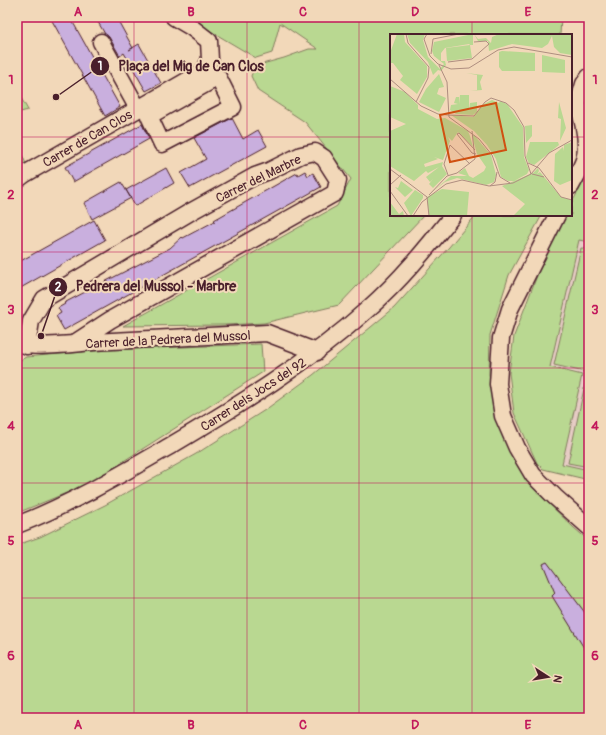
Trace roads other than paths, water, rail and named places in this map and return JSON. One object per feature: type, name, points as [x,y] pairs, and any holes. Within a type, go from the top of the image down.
[{"type":"street","name":"Carrer de Can Clos","points":[[17,180],[204,71],[210,60],[209,41],[191,27],[174,17]]},
{"type":"street","name":"Carrer de Can Clos","points":[[101,42],[138,109]]},
{"type":"street","points":[[218,77],[233,107],[162,144],[149,116],[218,77]]},
{"type":"street","points":[[572,184],[587,158],[585,141],[586,126],[579,104],[584,84],[589,77]]},
{"type":"street","name":"Carrer del Marbre","points":[[22,345],[31,321],[44,298],[192,211],[255,176],[269,171],[301,155],[315,152],[324,158],[338,180],[336,193],[110,320],[73,344]]},
{"type":"street","name":"Carrer dels Jocs del 92","points":[[17,524],[44,514],[118,477],[284,376],[317,352],[369,309],[420,257],[452,216]]},
{"type":"street","points":[[556,216],[510,309],[501,338],[498,384],[503,416],[517,448],[533,475],[589,527]]},
{"type":"street","name":"Carrer de la Pedrera del Mussol","points":[[22,345],[73,344],[267,333],[317,352]]},
{"type":"place","name":"Plaça del Mig de Can Clos","points":[[56,97]]},
{"type":"place","name":"Pedrera del Mussol - Marbre","points":[[41,336]]}]
